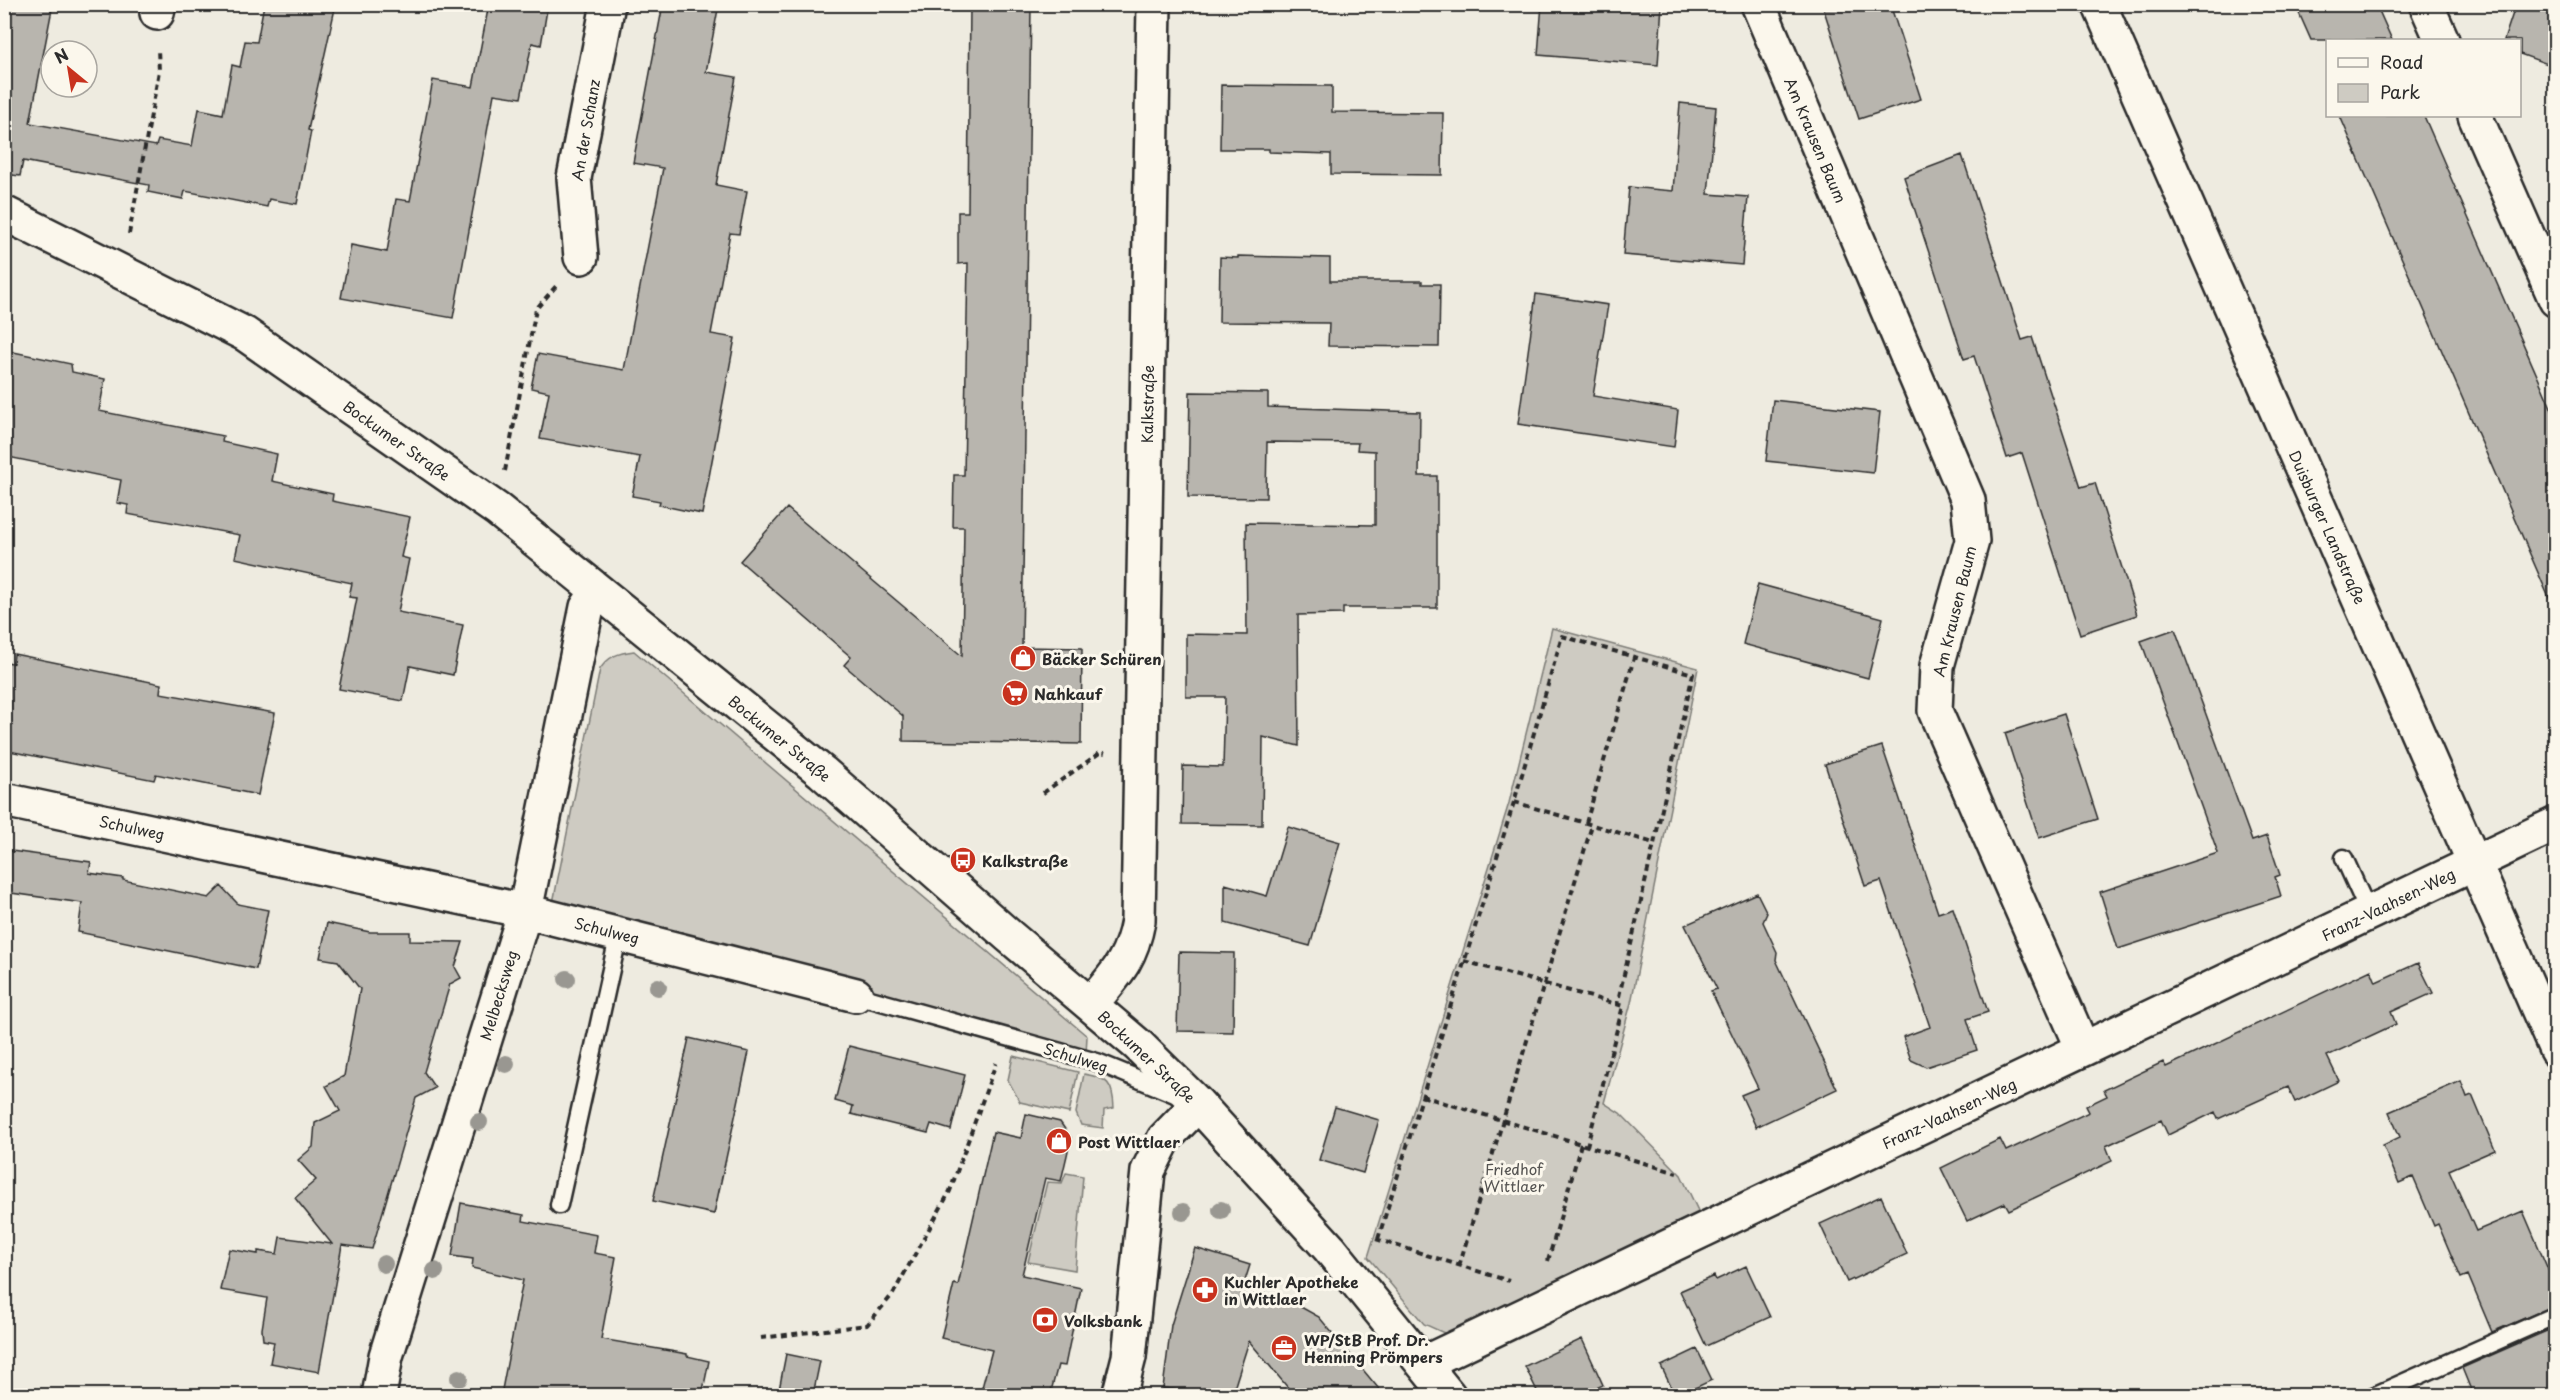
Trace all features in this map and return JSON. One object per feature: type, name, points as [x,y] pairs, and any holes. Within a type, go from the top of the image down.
[{"type":"street","name":"An der Schanz","points":[[581,257],[574,178],[608,4]]},
{"type":"street","name":"Kalkstraße","points":[[1091,1004],[1126,961],[1134,943],[1138,921],[1154,4]]},
{"type":"street","name":"Am Krausen Baum","points":[[1758,4],[1968,500],[1972,542],[1937,666],[1935,711],[2084,1049]]},
{"type":"street","name":"Duisburger Landstraße","points":[[2099,4],[2556,1050]]},
{"type":"street","points":[[2426,4],[2442,39]]},
{"type":"street","points":[[2475,117],[2556,300]]},
{"type":"street","name":"Bockumer Straße","points":[[4,213],[123,270],[245,334],[498,510],[822,772],[1009,936],[1138,1045],[1198,1104],[1330,1249],[1449,1395]]},
{"type":"street","name":"Melbecksweg","points":[[379,1395],[386,1356],[525,911],[586,607],[598,591]]},
{"type":"street","name":"Schulweg","points":[[4,800],[525,911],[856,995]]},
{"type":"street","name":"Franz-Vaahsen-Weg","points":[[1424,1363],[2556,824]]},
{"type":"street","points":[[1119,1395],[1129,1357],[1148,1171],[1164,1139],[1198,1104]]},
{"type":"lane","points":[[2344,858],[2369,913]]},
{"type":"lane","points":[[559,1205],[619,933]]},
{"type":"lane","name":"Schulweg","points":[[856,995],[1097,1062],[1198,1104]]},
{"type":"lane","points":[[2373,1395],[2556,1315]]},
{"type":"path","points":[[123,270],[159,71],[158,9]]},
{"type":"path","points":[[498,510],[536,309],[581,257]]},
{"type":"path","points":[[1378,1239],[1514,802],[1562,636],[1693,674],[1617,1005]]},
{"type":"path","points":[[1586,823],[1634,658]]},
{"type":"path","points":[[1043,793],[1101,752],[1141,755]]},
{"type":"path","points":[[1514,802],[1654,843]]},
{"type":"path","points":[[1459,1266],[1592,825]]},
{"type":"path","points":[[1464,961],[1623,1006],[1587,1146]]},
{"type":"path","points":[[761,1338],[867,1325],[893,1294],[950,1191],[1006,1036]]},
{"type":"path","points":[[1422,1096],[1677,1173]]},
{"type":"path","points":[[1545,1272],[1581,1144]]},
{"type":"path","points":[[1330,1249],[1355,1239],[1378,1239],[1518,1284]]},
{"type":"green space","name":"Friedhof Wittlaer","points":[[1552,628],[1698,668],[1631,1003],[1604,1103],[1620,1113],[1681,1175],[1700,1215],[1465,1330],[1444,1333],[1424,1324],[1368,1257],[1509,803]]},
{"type":"green space","points":[[634,651],[1087,1036],[1086,1053],[553,903],[600,669],[614,656]]},
{"type":"green space","points":[[1013,1056],[1078,1072],[1069,1113],[1020,1102],[1008,1080]]},
{"type":"green space","points":[[1084,1074],[1099,1077],[1110,1087],[1114,1108],[1104,1110],[1103,1128],[1081,1125],[1076,1113]]},
{"type":"green space","points":[[1066,1173],[1083,1176],[1075,1270],[1028,1262],[1047,1182],[1062,1183]]},
{"type":"building","points":[[4,4],[53,4],[46,39],[39,39],[39,76],[30,123],[156,146],[158,140],[192,146],[199,109],[223,114],[232,65],[240,67],[245,41],[257,42],[264,4],[336,4],[308,130],[311,131],[297,204],[269,199],[267,207],[185,191],[183,199],[148,192],[149,185],[23,161],[20,176],[4,174]]},
{"type":"building","points":[[489,4],[548,4],[541,45],[532,43],[521,98],[494,94],[453,318],[341,298],[351,245],[387,252],[396,199],[410,201],[433,80],[473,87]]},
{"type":"building","points":[[663,4],[719,4],[706,72],[736,77],[716,185],[747,191],[739,234],[730,233],[711,334],[735,338],[702,514],[659,505],[660,501],[632,496],[640,457],[540,439],[549,392],[531,388],[538,354],[624,370],[663,168],[633,163]]},
{"type":"building","points":[[970,4],[1031,4],[1022,647],[1082,648],[1081,744],[903,741],[903,716],[844,665],[851,657],[740,561],[787,508],[962,656],[964,527],[953,527],[954,475],[964,475],[968,263],[958,264],[958,212],[968,212]]},
{"type":"building","points":[[1542,4],[1662,4],[1658,65],[1538,55]]},
{"type":"building","points":[[1822,4],[1890,4],[1921,99],[1859,119]]},
{"type":"building","points":[[2295,4],[2376,4],[2392,39],[2326,39],[2311,40]]},
{"type":"building","points":[[2516,4],[2556,4],[2556,67],[2521,54],[2521,39],[2504,39]]},
{"type":"building","points":[[1221,85],[1332,86],[1332,112],[1443,113],[1442,175],[1331,174],[1331,154],[1269,152],[1269,149],[1220,149]]},
{"type":"building","points":[[1680,103],[1716,107],[1708,194],[1748,197],[1742,265],[1623,255],[1629,187],[1673,191]]},
{"type":"building","points":[[2340,117],[2424,117],[2556,419],[2556,614]]},
{"type":"building","points":[[1962,155],[2022,340],[2032,337],[2081,487],[2095,483],[2137,615],[2080,634],[2022,453],[2007,458],[1974,356],[1964,359],[1904,177]]},
{"type":"building","points":[[1238,256],[1330,258],[1330,281],[1422,281],[1422,284],[1440,284],[1439,347],[1328,346],[1329,323],[1219,322],[1220,257],[1238,258]]},
{"type":"building","points":[[1536,294],[1608,305],[1593,396],[1678,410],[1674,447],[1518,424]]},
{"type":"building","points":[[4,350],[71,364],[72,372],[105,379],[99,411],[223,436],[222,442],[277,454],[272,481],[333,494],[332,501],[410,517],[401,557],[409,559],[398,612],[463,625],[453,675],[410,666],[403,701],[339,689],[357,598],[349,597],[352,583],[235,558],[240,535],[127,514],[128,505],[117,503],[121,480],[8,457],[10,448],[4,447]]},
{"type":"building","points":[[1190,392],[1268,393],[1268,407],[1420,412],[1419,476],[1437,476],[1437,608],[1343,608],[1343,614],[1298,615],[1299,746],[1263,737],[1262,825],[1182,824],[1183,766],[1223,767],[1225,697],[1186,697],[1186,634],[1247,635],[1246,523],[1375,525],[1375,451],[1357,450],[1358,443],[1267,442],[1266,498],[1188,497]]},
{"type":"building","points":[[1773,400],[1880,412],[1873,473],[1766,461]]},
{"type":"building","points":[[1758,584],[1883,618],[1868,678],[1743,644]]},
{"type":"building","points":[[2175,629],[2252,841],[2267,836],[2280,875],[2275,877],[2281,896],[2118,949],[2100,892],[2218,853],[2141,641]]},
{"type":"building","points":[[14,654],[161,684],[160,693],[275,713],[258,795],[156,774],[154,780],[4,750],[4,662],[13,663]]},
{"type":"building","points":[[2064,714],[2098,819],[2039,838],[2005,733]]},
{"type":"building","points":[[1882,746],[1938,913],[1953,908],[1988,1012],[1967,1019],[1977,1050],[1926,1067],[1911,1060],[1903,1037],[1930,1027],[1881,881],[1865,886],[1825,764]]},
{"type":"building","points":[[1288,827],[1340,842],[1310,946],[1225,923],[1225,884],[1267,896]]},
{"type":"building","points":[[4,850],[91,862],[89,873],[123,878],[123,880],[209,898],[221,886],[238,904],[268,910],[256,969],[78,932],[82,903],[4,892]]},
{"type":"building","points":[[1757,893],[1767,913],[1763,922],[1777,952],[1776,960],[1837,1089],[1756,1127],[1741,1095],[1758,1088],[1711,991],[1717,989],[1685,925]]},
{"type":"building","points":[[327,923],[370,932],[410,932],[410,941],[463,942],[455,967],[461,978],[450,984],[424,1072],[435,1088],[416,1098],[372,1249],[342,1245],[319,1372],[270,1363],[274,1342],[263,1340],[262,1329],[267,1298],[220,1290],[229,1249],[258,1254],[258,1251],[277,1254],[280,1237],[332,1244],[295,1198],[316,1180],[298,1160],[313,1147],[315,1123],[340,1111],[326,1086],[344,1076],[360,989],[338,961],[320,958]]},
{"type":"building","points":[[1179,952],[1234,953],[1233,1032],[1177,1031]]},
{"type":"building","points":[[2418,963],[2433,993],[2391,1012],[2396,1024],[2327,1056],[2339,1081],[2295,1102],[2288,1087],[2218,1119],[2215,1112],[2168,1135],[2161,1120],[2106,1146],[2112,1161],[2009,1210],[2005,1203],[1967,1221],[1941,1168],[2000,1139],[2006,1151],[2089,1112],[2086,1106],[2107,1096],[2104,1090],[2163,1062],[2166,1067],[2371,970],[2376,982]]},
{"type":"building","points":[[689,1038],[749,1052],[714,1214],[653,1201]]},
{"type":"building","points":[[849,1046],[965,1075],[951,1130],[931,1124],[928,1133],[851,1114],[853,1106],[835,1101]]},
{"type":"building","points":[[2461,1081],[2467,1097],[2472,1095],[2495,1150],[2449,1170],[2476,1231],[2523,1211],[2556,1288],[2556,1305],[2492,1332],[2468,1275],[2461,1278],[2438,1224],[2434,1226],[2413,1177],[2399,1183],[2383,1145],[2400,1137],[2389,1112]]},
{"type":"building","points":[[1335,1107],[1379,1120],[1363,1173],[1319,1160]]},
{"type":"building","points":[[1026,1114],[1060,1122],[1071,1138],[1061,1181],[1045,1178],[1022,1275],[1081,1288],[1065,1366],[1058,1365],[1050,1395],[980,1395],[992,1350],[941,1338],[954,1284],[958,1285],[993,1132],[1021,1138]]},
{"type":"building","points":[[1881,1196],[1907,1254],[1847,1282],[1820,1224]]},
{"type":"building","points":[[461,1203],[524,1215],[523,1221],[597,1235],[594,1253],[616,1257],[601,1339],[687,1354],[687,1356],[709,1361],[702,1395],[501,1395],[523,1280],[472,1268],[473,1259],[452,1256]]},
{"type":"building","points":[[1195,1248],[1250,1265],[1243,1287],[1290,1301],[1319,1317],[1384,1395],[1294,1395],[1249,1341],[1232,1395],[1196,1395],[1197,1392],[1163,1388],[1171,1325]]},
{"type":"building","points":[[1746,1266],[1770,1317],[1706,1346],[1680,1291],[1714,1276],[1716,1280]]},
{"type":"building","points":[[2556,1327],[2556,1395],[2473,1395],[2462,1368]]},
{"type":"building","points":[[1582,1339],[1603,1385],[1581,1395],[1539,1395],[1525,1366]]},
{"type":"building","points":[[1697,1349],[1712,1380],[1680,1395],[1675,1395],[1661,1366]]},
{"type":"building","points":[[786,1354],[820,1361],[813,1395],[778,1395]]},
{"type":"place","name":"Bäcker Schüren","points":[[1023,658]]},
{"type":"place","name":"Nahkauf","points":[[1015,693]]},
{"type":"place","name":"Kalkstraße","points":[[963,860]]},
{"type":"place","name":"Post Wittlaer","points":[[1059,1141]]},
{"type":"place","name":"Kuchler Apotheke in Wittlaer","points":[[1205,1290]]},
{"type":"place","name":"Volksbank","points":[[1045,1320]]},
{"type":"place","name":"WP/StB Prof. Dr. Henning Prömpers","points":[[1284,1348]]}]
